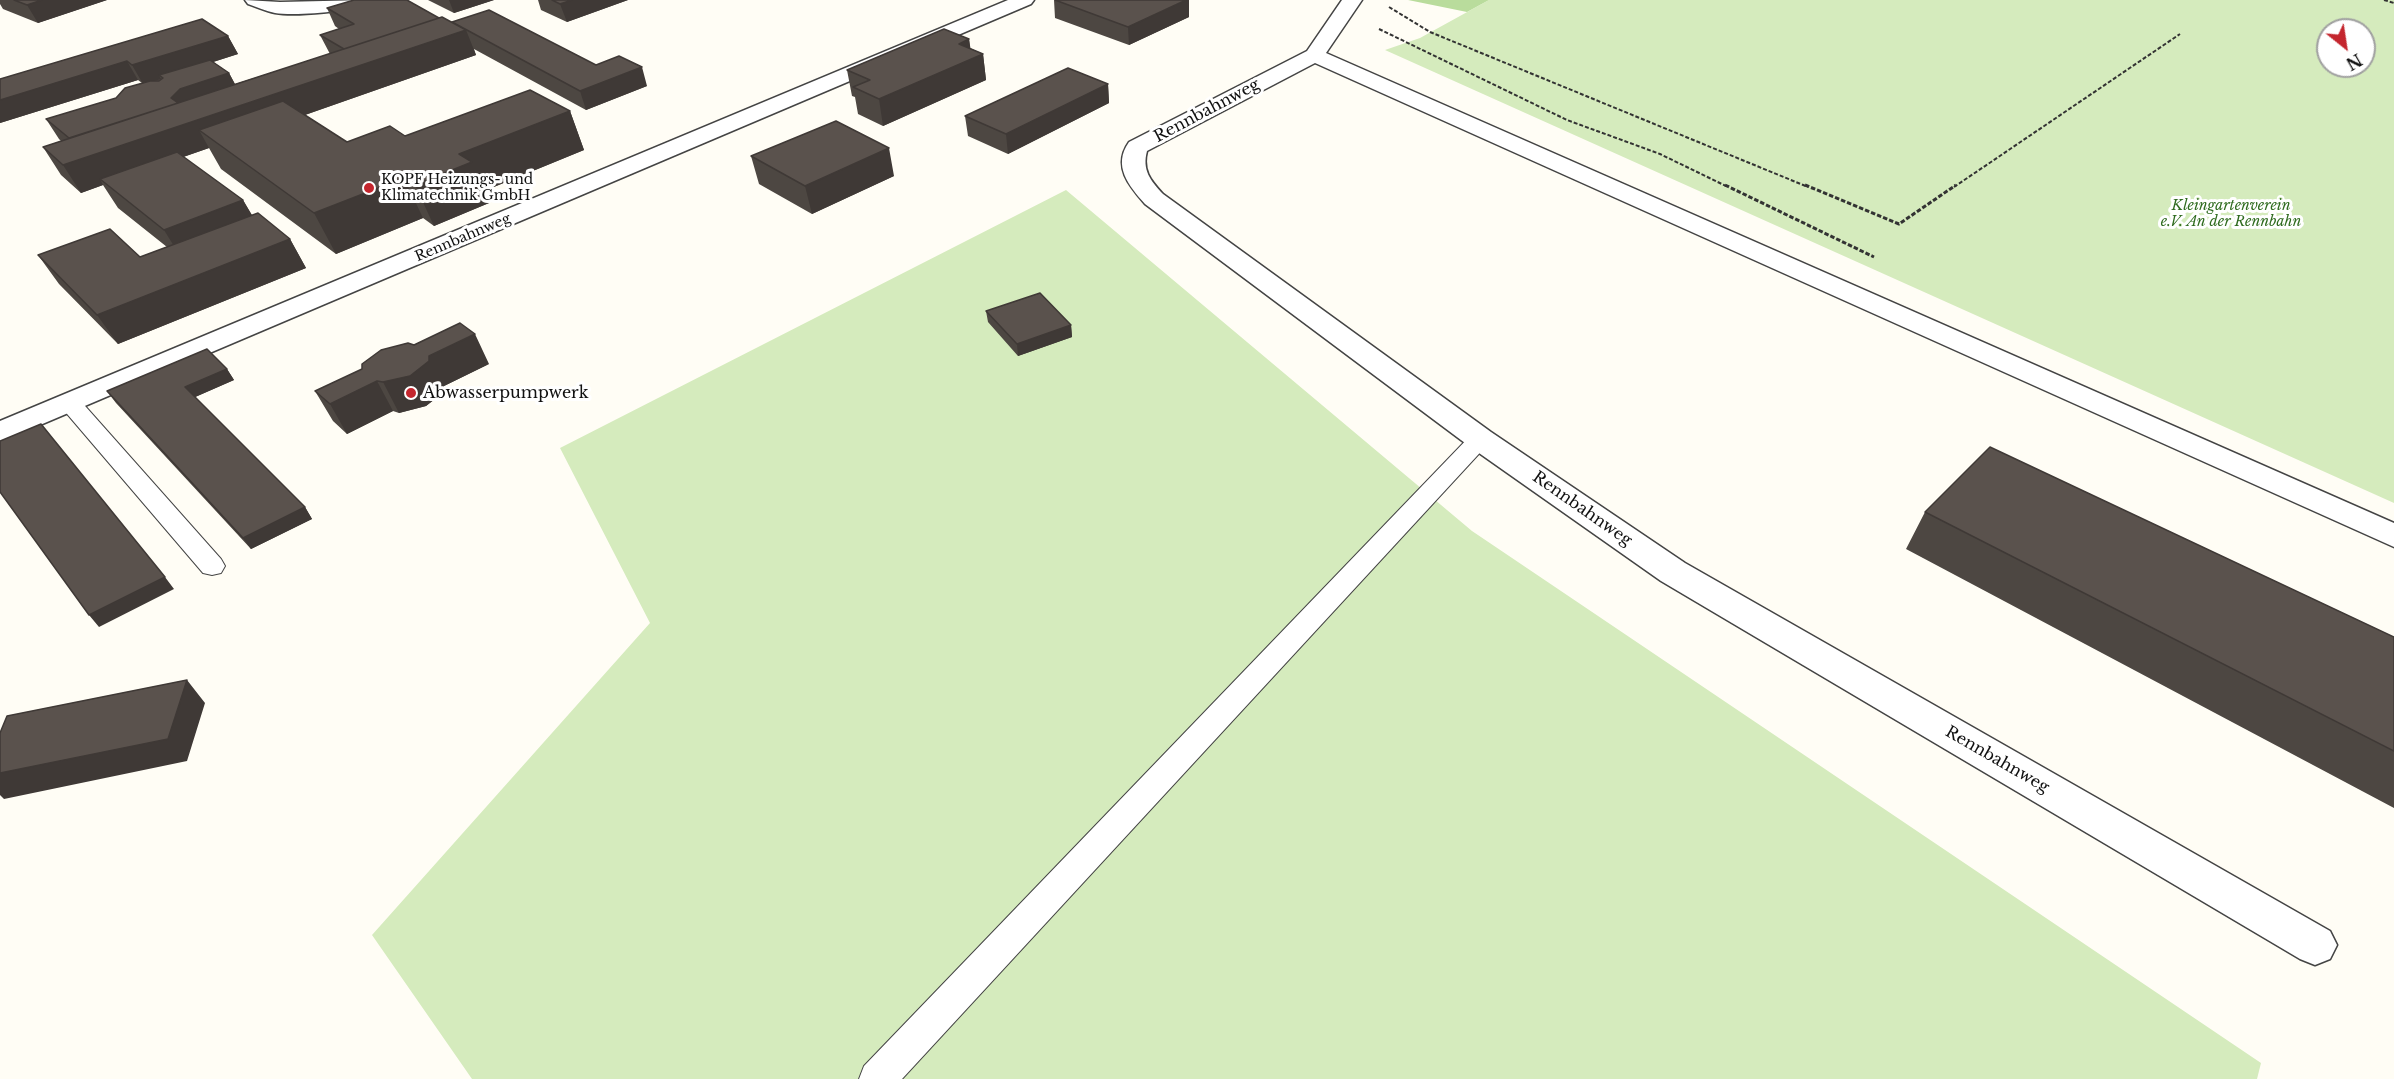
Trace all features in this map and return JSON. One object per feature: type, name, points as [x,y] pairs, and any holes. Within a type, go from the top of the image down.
[{"type":"street","points":[[255,0],[278,8],[342,5],[358,0]]},
{"type":"street","name":"Rennbahnweg","points":[[0,432],[1024,0]]},
{"type":"street","name":"Rennbahnweg","points":[[1348,6],[1314,55],[1137,147],[1132,162],[1136,178],[1154,199],[1480,439],[1673,572],[2315,945]]},
{"type":"street","points":[[1314,55],[2394,536]]},
{"type":"lane","points":[[70,403],[212,566]]},
{"type":"lane","points":[[877,1079],[1480,439]]},
{"type":"path","points":[[2384,0],[2394,3]]},
{"type":"path","points":[[1386,5],[1430,32],[1899,224],[2180,34]]},
{"type":"path","points":[[1348,6],[1567,120],[1660,154],[1875,258]]},
{"type":"green space","points":[[1408,0],[1489,0],[1467,12]]},
{"type":"green space","name":"Kleingartenverein e.V. An der Rennbahn","points":[[1489,0],[2394,0],[2394,503],[1385,50],[1420,38]]},
{"type":"green space","points":[[1066,190],[1472,531],[2261,1063],[2257,1079],[472,1079],[372,935],[650,623],[560,448]]},
{"type":"building","points":[[14,0],[42,0],[27,5]]},
{"type":"building","points":[[354,0],[407,0],[439,18],[344,49],[320,35],[354,24],[327,8]]},
{"type":"building","points":[[552,0],[572,0],[560,4]]},
{"type":"building","points":[[1055,0],[1186,0],[1128,27]]},
{"type":"building","points":[[489,10],[596,65],[619,56],[642,67],[580,91],[452,22]]},
{"type":"building","points":[[442,17],[466,30],[63,165],[43,147]]},
{"type":"building","points":[[202,19],[228,36],[132,65],[127,61],[0,100],[0,79]]},
{"type":"building","points":[[944,29],[969,39],[959,44],[983,54],[879,99],[853,87],[870,80],[847,70]]},
{"type":"building","points":[[210,60],[229,73],[180,89],[171,98],[178,103],[69,138],[46,119],[116,98],[125,88],[150,81],[159,81],[163,78],[159,75]]},
{"type":"building","points":[[1068,68],[1108,84],[1006,134],[965,116]]},
{"type":"building","points":[[530,90],[570,111],[459,154],[472,162],[415,185],[404,178],[314,213],[199,130],[283,101],[347,142],[390,126],[405,136]]},
{"type":"building","points":[[836,121],[889,148],[805,186],[751,156]]},
{"type":"building","points":[[177,152],[243,200],[164,230],[100,179]]},
{"type":"building","points":[[258,213],[290,239],[97,315],[38,255],[110,229],[140,257]]},
{"type":"building","points":[[1040,293],[1071,325],[1017,344],[986,311]]},
{"type":"building","points":[[460,323],[475,334],[429,356],[429,361],[410,376],[383,382],[377,381],[330,404],[315,391],[362,369],[362,364],[381,350],[408,343],[414,345]]},
{"type":"building","points":[[207,349],[227,369],[185,387],[305,507],[243,538],[107,391]]},
{"type":"building","points":[[41,424],[165,577],[89,615],[0,492],[0,441]]},
{"type":"building","points":[[1990,447],[2394,637],[2394,751],[1925,512]]},
{"type":"building","points":[[187,680],[168,739],[0,773],[0,733],[7,716]]},
{"type":"place","name":"KOPF Heizungs- und Klimatechnik GmbH","points":[[369,188]]},
{"type":"place","name":"Abwasserpumpwerk","points":[[411,393]]}]
